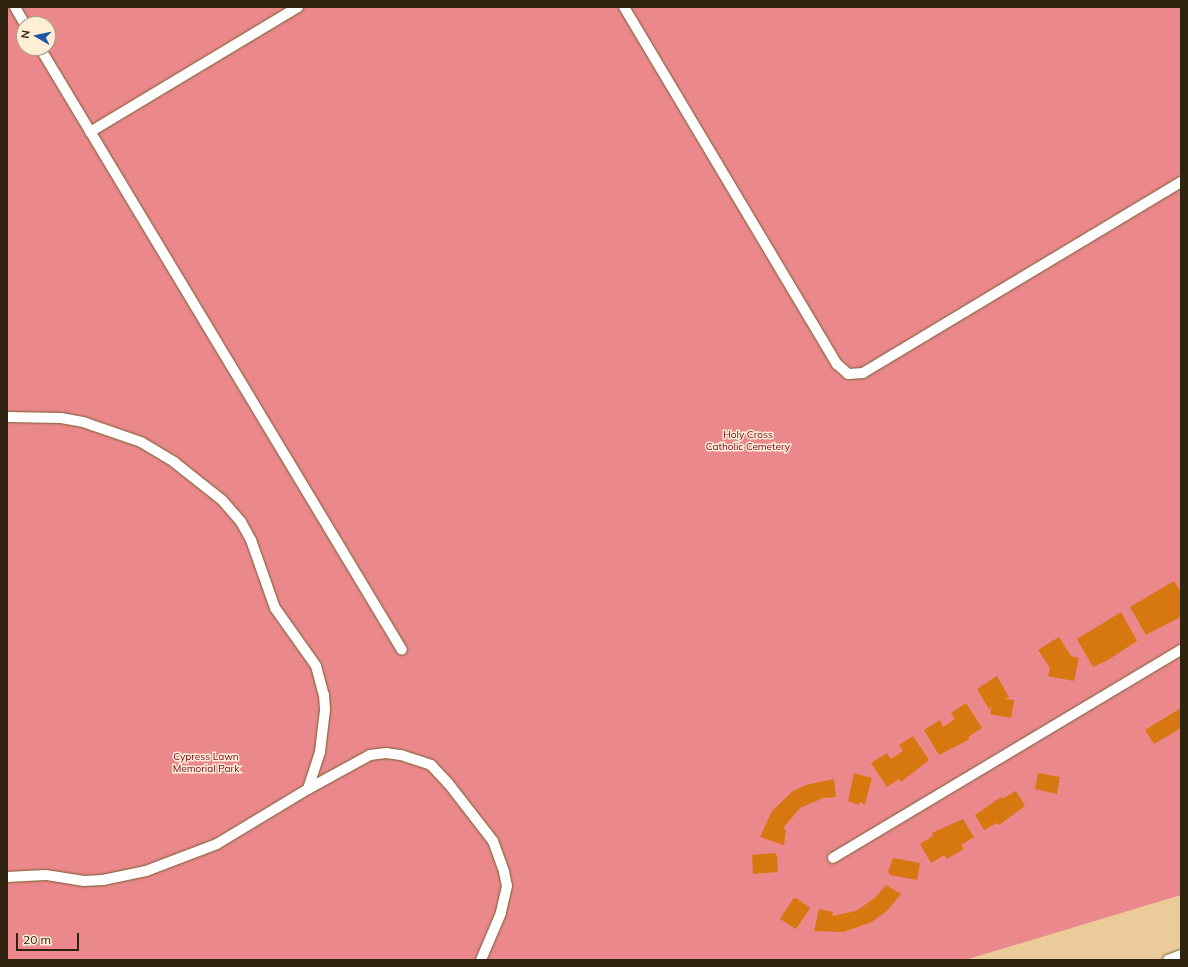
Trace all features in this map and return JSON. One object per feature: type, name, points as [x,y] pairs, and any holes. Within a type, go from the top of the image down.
[{"type":"lane","points":[[15,7],[20,16]]},
{"type":"lane","points":[[90,132],[298,7]]},
{"type":"lane","points":[[624,7],[837,364],[848,374],[863,373],[1181,182]]},
{"type":"lane","points":[[45,56],[402,650]]},
{"type":"lane","points":[[7,417],[61,418],[83,422],[141,442],[174,462],[199,480],[222,500],[241,522],[258,559],[268,593],[283,621],[305,648],[320,680],[324,695],[323,728],[320,752],[308,789]]},
{"type":"lane","points":[[833,858],[1181,650]]},
{"type":"lane","points":[[7,877],[45,875],[84,881],[103,880],[146,871],[217,844],[308,789],[370,755],[386,752],[401,755],[431,765],[448,783],[493,841],[504,872],[507,886],[501,913],[481,960]]},
{"type":"lane","points":[[1168,960],[1181,955]]},
{"type":"green space","name":"Holy Cross Catholic Cemetery","points":[[7,7],[1181,7],[1181,895],[965,960],[7,960]]},
{"type":"building","points":[[1174,581],[1181,592],[1180,617],[1146,635],[1130,607]]},
{"type":"building","points":[[1121,612],[1137,641],[1108,660],[1093,667],[1077,639]]},
{"type":"building","points":[[1059,637],[1071,656],[1079,658],[1074,681],[1048,676],[1050,668],[1038,650]]},
{"type":"building","points":[[997,676],[1009,697],[1005,699],[1014,700],[1011,718],[990,714],[991,707],[989,709],[977,689]]},
{"type":"building","points":[[966,703],[982,728],[968,737],[970,739],[939,755],[924,730],[940,720],[943,727],[955,719],[951,713]]},
{"type":"building","points":[[1181,708],[1181,728],[1154,744],[1145,730]]},
{"type":"building","points":[[913,736],[929,760],[901,782],[899,779],[887,787],[871,763],[887,753],[891,759],[903,751],[899,745]]},
{"type":"building","points":[[854,773],[872,778],[865,804],[860,802],[859,805],[848,801]]},
{"type":"building","points":[[1038,773],[1060,777],[1057,794],[1035,789]]},
{"type":"building","points":[[834,779],[836,797],[823,798],[800,808],[783,828],[786,830],[784,845],[760,837],[772,811],[793,791],[806,785]]},
{"type":"building","points":[[1016,791],[1025,806],[999,825],[997,823],[984,830],[975,815],[1001,797],[1002,799]]},
{"type":"building","points":[[963,819],[974,837],[961,845],[964,849],[947,859],[944,855],[931,863],[920,844],[933,836],[932,833]]},
{"type":"building","points":[[775,853],[777,856],[778,872],[753,874],[752,855]]},
{"type":"building","points":[[893,858],[920,863],[917,880],[890,875],[888,872]]},
{"type":"building","points":[[886,885],[901,894],[888,910],[872,922],[843,932],[814,931],[819,909],[833,912],[832,916],[856,911],[876,897]]},
{"type":"building","points":[[796,898],[810,908],[796,929],[780,919],[793,899]]},
{"type":"park label","name":"Cypress Lawn Memorial Park","points":[[206,762]]}]
